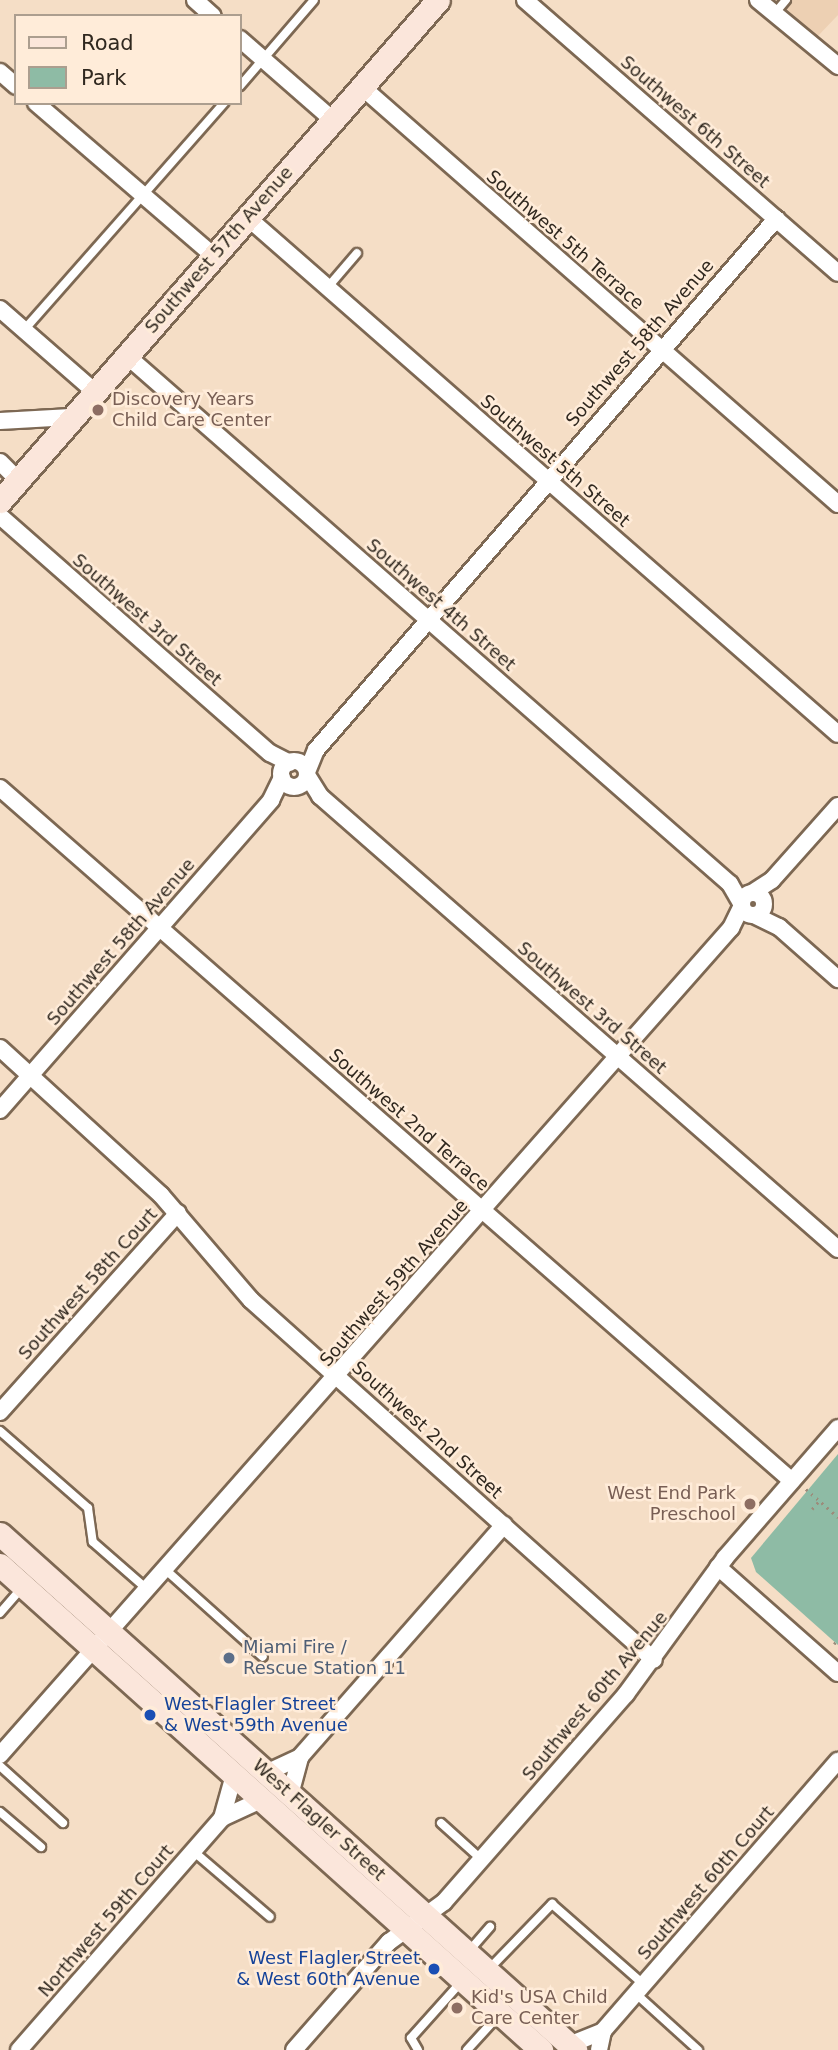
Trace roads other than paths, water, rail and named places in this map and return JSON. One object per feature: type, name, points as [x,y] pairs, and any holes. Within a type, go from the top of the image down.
[{"type":"main road","name":"Southwest 57th Avenue","points":[[0,501],[438,0]]},
{"type":"main road","name":"West Flagler Street","points":[[0,1534],[234,1775],[541,2050]]},
{"type":"main road","name":"West Flagler Street","points":[[0,1565],[24,1586],[104,1642],[266,1773],[572,2047]]},
{"type":"street","points":[[195,0],[211,14]]},
{"type":"street","name":"Southwest 6th Street","points":[[525,0],[838,273]]},
{"type":"street","points":[[758,0],[838,66]]},
{"type":"street","points":[[242,40],[332,120]]},
{"type":"street","points":[[0,72],[14,84]]},
{"type":"street","name":"Southwest 5th Terrace","points":[[362,88],[838,504]]},
{"type":"street","points":[[38,105],[214,256]]},
{"type":"street","name":"Southwest 5th Street","points":[[247,217],[838,734]]},
{"type":"street","name":"Southwest 58th Avenue","points":[[0,1110],[429,620],[660,348],[776,219]]},
{"type":"street","points":[[0,309],[94,391]]},
{"type":"street","name":"Southwest 4th Street","points":[[125,355],[838,979]]},
{"type":"street","points":[[0,421],[71,417]]},
{"type":"street","points":[[0,462],[18,480]]},
{"type":"street","name":"Southwest 3rd Street","points":[[0,516],[838,1249]]},
{"type":"street","name":"Southwest 2nd Terrace","points":[[0,788],[798,1484]]},
{"type":"street","name":"Southwest 59th Avenue","points":[[0,1755],[168,1572],[838,806]]},
{"type":"street","name":"Southwest 2nd Street","points":[[0,1048],[178,1213],[243,1292],[654,1660]]},
{"type":"street","name":"Southwest 58th Court","points":[[1,1410],[178,1213]]},
{"type":"street","name":"Southwest 60th Avenue","points":[[294,2050],[407,1929],[425,1916],[481,1859],[654,1660],[718,1567],[798,1484],[838,1428]]},
{"type":"street","points":[[266,1773],[300,1757],[504,1525]]},
{"type":"street","points":[[718,1567],[838,1673]]},
{"type":"street","points":[[290,1795],[300,1757]]},
{"type":"street","name":"Southwest 60th Court","points":[[572,2047],[603,2031],[838,1761]]},
{"type":"street","name":"Northwest 59th Court","points":[[222,1818],[234,1775]]},
{"type":"street","name":"Northwest 59th Court","points":[[19,2050],[222,1818],[261,1800]]},
{"type":"street","name":"Southwest 60th Court","points":[[599,2050],[603,2031]]},
{"type":"lane","points":[[242,84],[314,0]]},
{"type":"lane","points":[[775,13],[786,0]]},
{"type":"lane","points":[[24,330],[222,105]]},
{"type":"lane","points":[[327,288],[357,253]]},
{"type":"lane","points":[[0,1431],[88,1508],[93,1542],[150,1592]]},
{"type":"lane","points":[[168,1572],[263,1657]]},
{"type":"lane","points":[[0,1613],[24,1586]]},
{"type":"lane","points":[[0,1766],[63,1824]]},
{"type":"lane","points":[[0,1812],[41,1847]]},
{"type":"lane","points":[[441,1823],[481,1859]]},
{"type":"lane","points":[[193,1851],[270,1917]]},
{"type":"lane","points":[[487,1971],[552,1904],[639,1988],[698,2050]]},
{"type":"lane","points":[[467,1953],[490,1927]]},
{"type":"lane","points":[[418,2050],[411,2038],[463,1980]]},
{"type":"lane","points":[[467,2050],[500,2013]]},
{"type":"place","name":"Discovery Years Child Care Center","points":[[98,410]]},
{"type":"place","name":"West End Park Preschool","points":[[750,1504]]},
{"type":"place","name":"Miami Fire / Rescue Station 11","points":[[229,1658]]},
{"type":"place","name":"West Flagler Street & West 59th Avenue","points":[[150,1715]]},
{"type":"place","name":"West Flagler Street & West 60th Avenue","points":[[434,1969]]},
{"type":"place","name":"Kid's USA Child Care Center","points":[[457,2008]]}]
